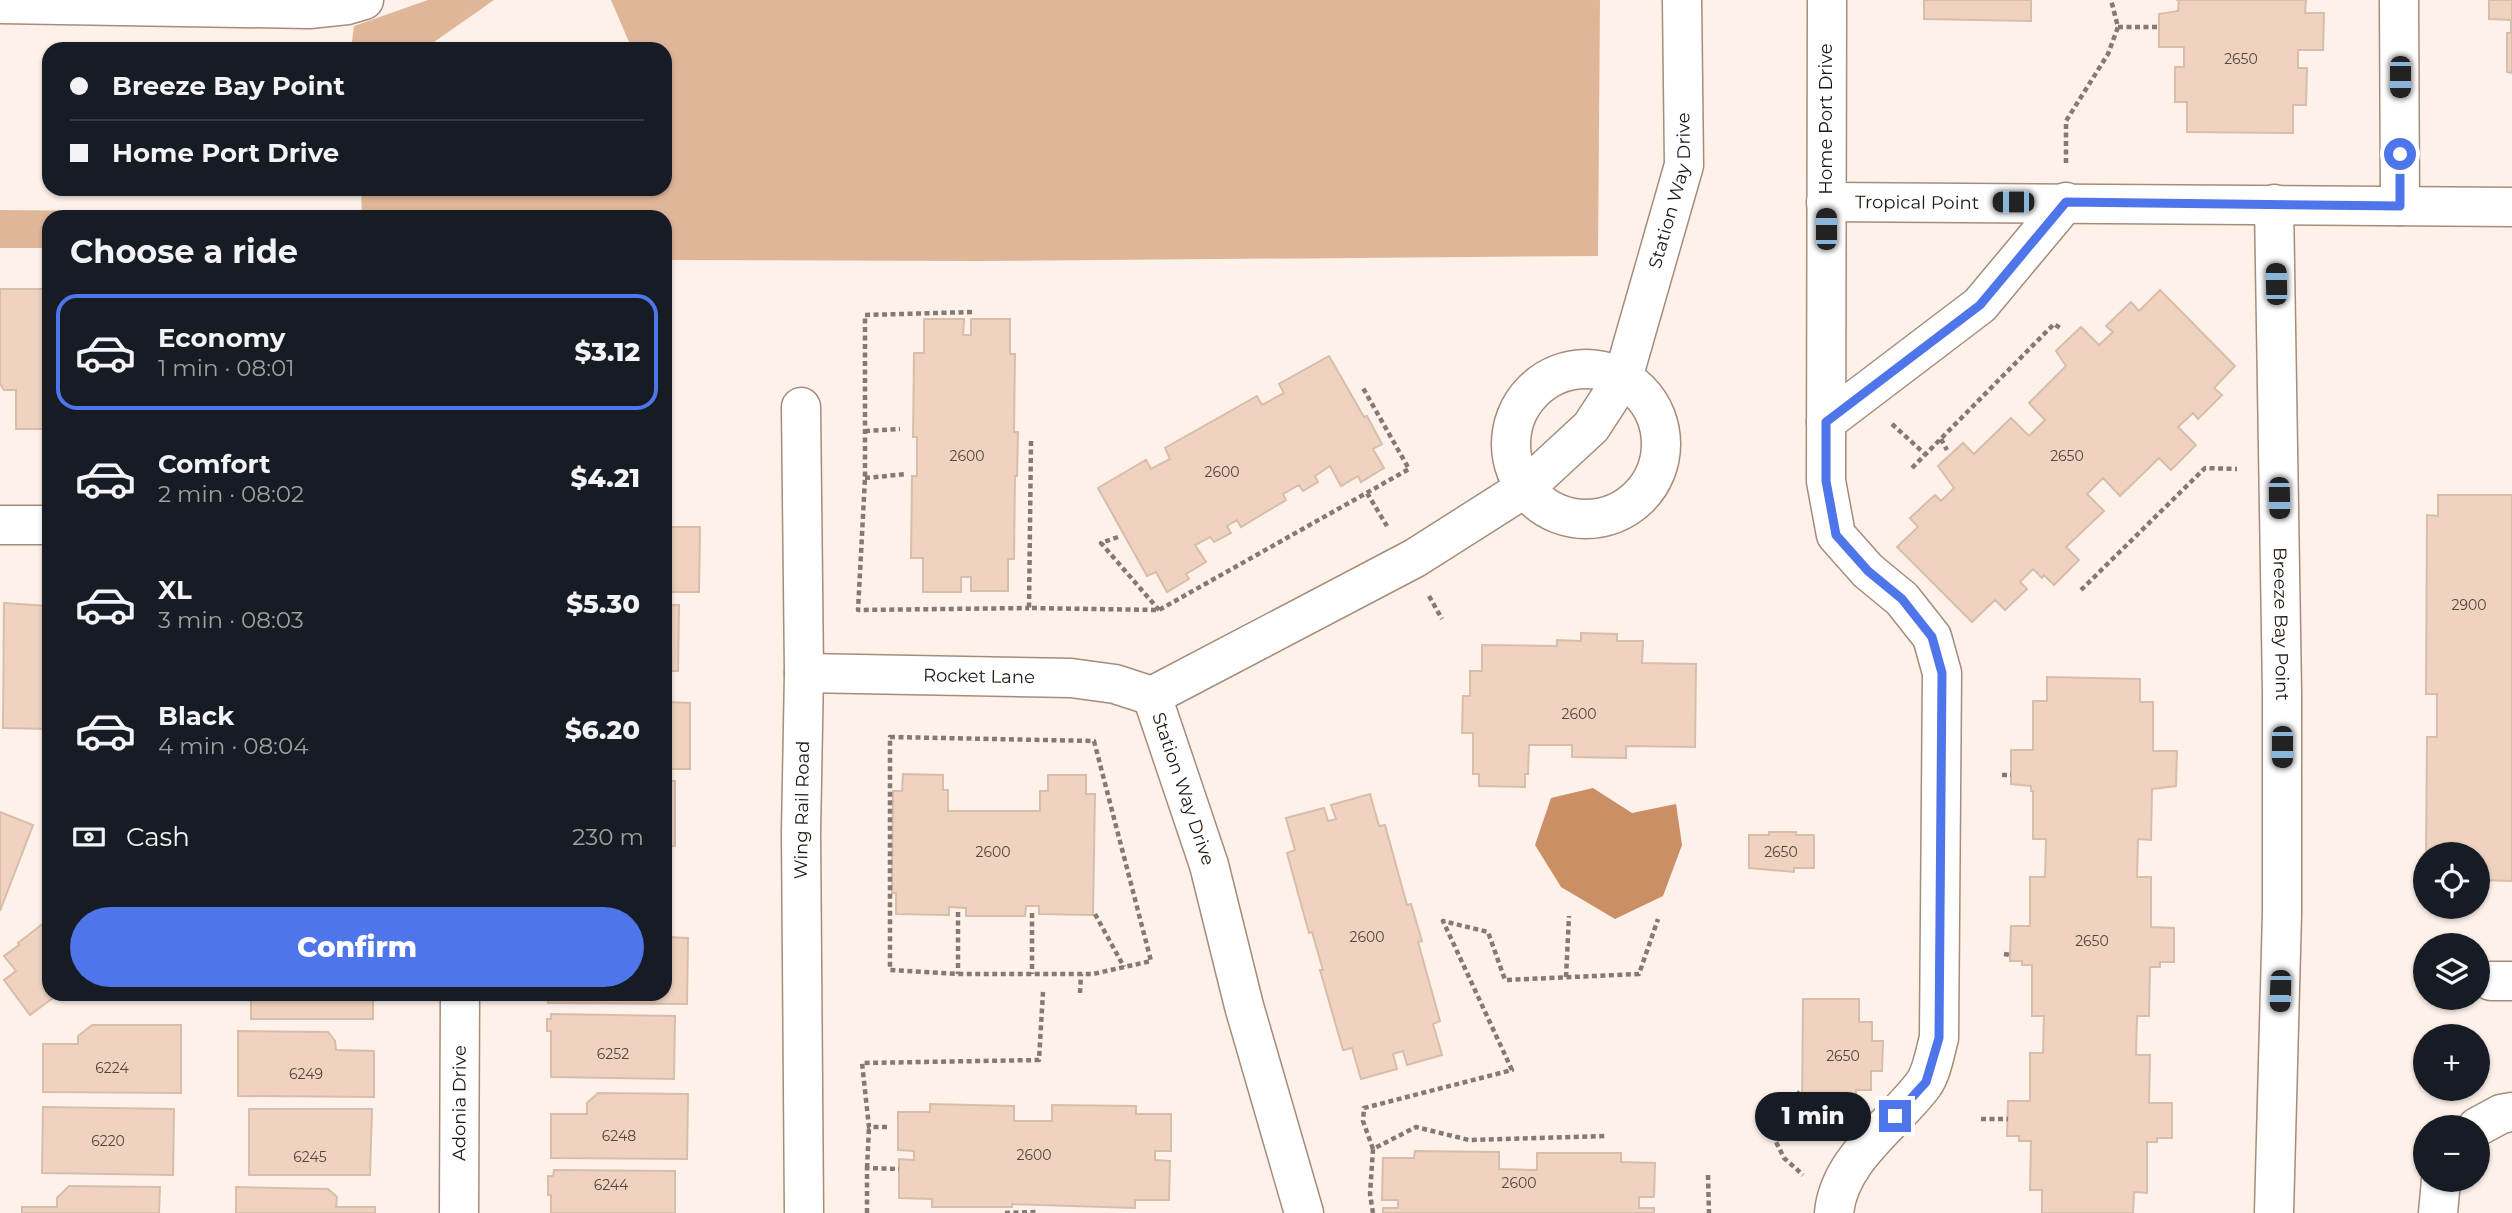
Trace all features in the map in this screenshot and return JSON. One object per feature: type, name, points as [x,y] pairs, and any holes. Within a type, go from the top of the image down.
[{"type":"street","points":[[0,4],[309,9],[364,0]]},
{"type":"street","name":"Station Way Drive","points":[[1304,1213],[1244,1006],[1209,864],[1152,696],[1415,558],[1525,488],[1591,427],[1623,378],[1684,165],[1682,0]]},
{"type":"street","name":"Home Port Drive","points":[[1827,0],[1826,481],[1836,535],[1868,571],[1902,599],[1932,637],[1942,673],[1939,1038],[1926,1082],[1853,1164],[1835,1208]]},
{"type":"street","points":[[2399,0],[2400,206]]},
{"type":"street","name":"Tropical Point","points":[[1826,202],[2512,207]]},
{"type":"street","points":[[1826,422],[1980,305],[2066,202]]},
{"type":"street","name":"Breeze Bay Point","points":[[2274,204],[2282,692],[2282,913],[2274,1213]]},
{"type":"street","points":[[1590,368],[1623,378],[1644,395],[1657,417],[1662,444],[1657,470],[1643,493],[1623,510],[1597,518],[1570,517],[1545,507],[1525,488],[1512,457],[1513,424],[1529,394],[1557,374],[1590,368]]},
{"type":"street","name":"Wing Rail Road","points":[[801,407],[804,1213]]},
{"type":"street","points":[[0,525],[42,525]]},
{"type":"street","name":"Rocket Lane","points":[[804,673],[1071,678],[1115,684],[1152,696]]},
{"type":"street","name":"Adonia Drive","points":[[458,1213],[460,1001]]},
{"type":"street","points":[[2490,1120],[2512,1112]]},
{"type":"street","points":[[2438,1213],[2440,1192]]},
{"type":"path","points":[[2066,202],[2066,121],[2108,54],[2118,27],[2111,0]]},
{"type":"path","points":[[2118,27],[2157,27]]},
{"type":"path","points":[[972,312],[865,315],[865,478],[858,610],[1159,610],[1409,469],[1363,388]]},
{"type":"path","points":[[1912,468],[2054,324],[2060,328]]},
{"type":"path","points":[[865,431],[900,429]]},
{"type":"path","points":[[1941,439],[1947,450]]},
{"type":"path","points":[[1029,608],[1031,442]]},
{"type":"path","points":[[2081,590],[2205,468]]},
{"type":"path","points":[[865,478],[907,474]]},
{"type":"path","points":[[1118,537],[1101,543],[1159,610]]},
{"type":"path","points":[[890,737],[1094,741],[1151,961],[1093,974],[958,974],[890,970],[890,737]]},
{"type":"path","points":[[2002,775],[2011,775]]},
{"type":"path","points":[[958,912],[958,974]]},
{"type":"path","points":[[1032,914],[1032,974]]},
{"type":"path","points":[[1095,914],[1124,967]]},
{"type":"path","points":[[1566,977],[1569,916]]},
{"type":"path","points":[[1373,1213],[1370,1194],[1373,1149],[1363,1121],[1364,1108],[1512,1070],[1443,921],[1488,932],[1504,980],[1639,974],[1658,919]]},
{"type":"path","points":[[1080,993],[1081,974]]},
{"type":"path","points":[[867,1213],[869,1127],[862,1063],[1039,1060],[1043,992]]},
{"type":"path","points":[[1800,1092],[1766,1122],[1784,1158],[1835,1208]]},
{"type":"path","points":[[1981,1119],[2008,1119]]},
{"type":"path","points":[[869,1127],[887,1127]]},
{"type":"path","points":[[1373,1149],[1416,1127],[1469,1140],[1606,1136]]},
{"type":"path","points":[[867,1168],[899,1169]]},
{"type":"path","points":[[1708,1175],[1709,1213]]},
{"type":"path","points":[[1004,1213],[1038,1212]]},
{"type":"shaded area","points":[[428,0],[494,0],[434,42],[352,42],[354,26]]},
{"type":"shaded area","points":[[611,0],[1600,0],[1598,256],[976,261],[672,260],[672,210],[362,210],[361,196],[672,196],[672,42],[629,42]]},
{"type":"shaded area","points":[[0,210],[42,210],[42,248],[0,248]]},
{"type":"shaded area","points":[[1593,788],[1632,813],[1676,804],[1682,845],[1663,896],[1615,919],[1561,887],[1535,845],[1551,798]]},
{"type":"building","points":[[1924,0],[2031,0],[2031,21],[1924,19]]},
{"type":"building","points":[[2179,0],[2306,0],[2305,13],[2324,13],[2323,50],[2298,50],[2298,68],[2307,68],[2306,105],[2293,105],[2293,133],[2187,132],[2187,102],[2175,102],[2175,67],[2184,67],[2184,47],[2159,47],[2159,14],[2178,11]]},
{"type":"building","points":[[2489,0],[2512,0],[2512,73],[2507,72],[2507,33],[2511,33],[2511,20],[2489,19]]},
{"type":"building","points":[[0,289],[42,289],[42,429],[16,429],[16,390],[4,390],[0,384]]},
{"type":"building","points":[[2160,290],[2235,366],[2214,388],[2222,395],[2198,419],[2193,413],[2178,427],[2196,445],[2171,470],[2159,458],[2120,496],[2103,478],[2087,494],[2104,511],[2066,547],[2079,560],[2054,585],[2033,569],[2020,582],[2027,589],[2005,610],[1995,600],[1972,622],[1897,547],[1918,527],[1910,518],[1935,495],[1941,501],[1954,488],[1938,466],[1963,443],[1974,454],[2011,418],[2029,436],[2045,420],[2029,403],[2066,366],[2056,351],[2081,327],[2099,345],[2113,332],[2106,326],[2131,302],[2139,311]]},
{"type":"building","points":[[924,319],[964,319],[963,335],[971,335],[971,319],[1010,319],[1010,354],[1015,354],[1014,432],[1018,432],[1014,559],[1008,559],[1008,591],[971,591],[971,577],[961,577],[961,592],[923,592],[923,558],[911,558],[912,476],[917,476],[917,437],[913,437],[914,353],[924,353]]},
{"type":"building","points":[[1329,356],[1382,444],[1373,449],[1384,468],[1361,482],[1358,476],[1341,486],[1330,466],[1315,476],[1318,482],[1303,491],[1299,485],[1283,494],[1286,500],[1241,527],[1237,520],[1227,526],[1231,533],[1214,542],[1210,537],[1195,545],[1206,562],[1186,574],[1189,579],[1167,592],[1156,572],[1147,576],[1098,488],[1146,460],[1151,469],[1170,459],[1165,448],[1257,396],[1262,405],[1284,393],[1279,384]]},
{"type":"building","points":[[2438,495],[2512,495],[2512,881],[2490,880],[2490,842],[2426,842],[2427,737],[2437,737],[2437,694],[2426,694],[2427,515],[2438,516]]},
{"type":"building","points":[[672,527],[700,527],[699,592],[672,592]]},
{"type":"building","points":[[4,603],[42,606],[42,729],[3,728]]},
{"type":"building","points":[[672,605],[679,605],[678,671],[672,671]]},
{"type":"building","points":[[1581,633],[1617,634],[1617,641],[1643,641],[1642,663],[1696,664],[1695,747],[1626,746],[1626,758],[1572,757],[1572,745],[1529,745],[1525,787],[1479,786],[1479,774],[1473,774],[1473,733],[1462,733],[1463,696],[1470,696],[1470,671],[1482,671],[1482,645],[1557,646],[1557,640],[1581,641]]},
{"type":"building","points":[[2047,677],[2140,679],[2140,702],[2153,702],[2153,751],[2177,751],[2176,786],[2152,789],[2151,840],[2138,839],[2137,877],[2151,877],[2151,927],[2174,928],[2174,962],[2160,962],[2160,967],[2150,967],[2149,1016],[2137,1016],[2136,1055],[2150,1055],[2149,1103],[2172,1103],[2172,1138],[2157,1138],[2157,1142],[2147,1142],[2147,1193],[2134,1192],[2133,1213],[2042,1213],[2042,1190],[2030,1190],[2031,1141],[2019,1141],[2019,1136],[2007,1136],[2008,1101],[2030,1101],[2030,1053],[2043,1053],[2044,1016],[2032,1016],[2032,965],[2022,965],[2022,961],[2010,961],[2010,955],[2011,926],[2030,926],[2030,877],[2045,877],[2046,839],[2033,839],[2031,786],[2011,784],[2011,750],[2033,750],[2033,701],[2047,701]]},
{"type":"building","points":[[672,702],[690,703],[690,769],[672,769]]},
{"type":"building","points":[[903,774],[943,775],[943,790],[948,790],[948,811],[1040,811],[1040,791],[1048,791],[1048,775],[1086,775],[1086,794],[1095,794],[1093,915],[1039,914],[1039,906],[1026,906],[1025,916],[966,916],[966,908],[949,907],[949,915],[896,914],[896,893],[892,893],[893,791],[902,791]]},
{"type":"building","points":[[672,781],[675,781],[675,846],[672,846]]},
{"type":"building","points":[[1370,794],[1379,826],[1385,825],[1407,905],[1411,904],[1422,941],[1418,942],[1440,1021],[1433,1024],[1442,1055],[1407,1065],[1403,1051],[1393,1054],[1397,1069],[1361,1079],[1352,1048],[1343,1050],[1312,932],[1309,933],[1287,853],[1295,850],[1286,818],[1324,808],[1328,821],[1336,819],[1331,805]]},
{"type":"building","points":[[0,812],[33,825],[0,911]]},
{"type":"building","points":[[1769,832],[1814,835],[1814,868],[1794,868],[1794,872],[1749,868],[1749,835],[1769,835]]},
{"type":"building","points":[[42,924],[42,1001],[49,1001],[30,1015],[4,980],[16,971],[4,956],[19,945],[18,943]]},
{"type":"building","points":[[672,937],[688,938],[687,1004],[548,1003],[672,1001]]},
{"type":"building","points":[[1803,999],[1859,999],[1859,1022],[1872,1022],[1872,1041],[1883,1041],[1882,1071],[1871,1071],[1871,1090],[1856,1090],[1856,1115],[1802,1114]]},
{"type":"building","points":[[251,1001],[373,1001],[373,1019],[251,1019]]},
{"type":"building","points":[[551,1014],[675,1016],[674,1079],[551,1077],[551,1031],[547,1031],[547,1019],[551,1019]]},
{"type":"building","points":[[92,1025],[181,1025],[181,1093],[43,1092],[43,1044],[78,1044],[78,1036]]},
{"type":"building","points":[[238,1031],[328,1032],[335,1041],[336,1050],[374,1051],[374,1097],[238,1096]]},
{"type":"building","points":[[598,1093],[688,1094],[687,1159],[551,1158],[551,1114],[587,1114],[587,1103]]},
{"type":"building","points":[[930,1104],[1014,1106],[1014,1121],[1052,1121],[1052,1105],[1136,1106],[1136,1114],[1171,1114],[1171,1151],[1155,1151],[1155,1160],[1170,1161],[1169,1200],[1135,1200],[1135,1208],[1012,1204],[1012,1207],[932,1207],[932,1199],[899,1198],[899,1159],[914,1160],[914,1151],[898,1150],[898,1112],[930,1112]]},
{"type":"building","points":[[43,1107],[174,1109],[173,1175],[42,1173]]},
{"type":"building","points":[[249,1109],[372,1109],[370,1175],[249,1175]]},
{"type":"building","points":[[1415,1151],[1499,1152],[1499,1169],[1537,1170],[1537,1153],[1621,1153],[1621,1162],[1655,1163],[1654,1197],[1639,1197],[1639,1208],[1654,1208],[1654,1213],[1383,1213],[1383,1208],[1398,1208],[1398,1200],[1382,1200],[1383,1158],[1414,1158]]},
{"type":"building","points":[[554,1170],[675,1171],[675,1213],[551,1213],[548,1176],[553,1176]]},
{"type":"building","points":[[69,1186],[160,1187],[159,1213],[22,1213],[22,1207],[57,1207],[57,1198]]},
{"type":"building","points":[[236,1187],[328,1189],[337,1197],[336,1207],[375,1207],[375,1213],[236,1213]]},
{"type":"route","points":[[1895,1116],[1926,1082],[1939,1038],[1942,673],[1932,637],[1902,599],[1868,571],[1836,535],[1826,481],[1826,422],[1980,305],[2066,202],[2400,206],[2400,154]]}]
